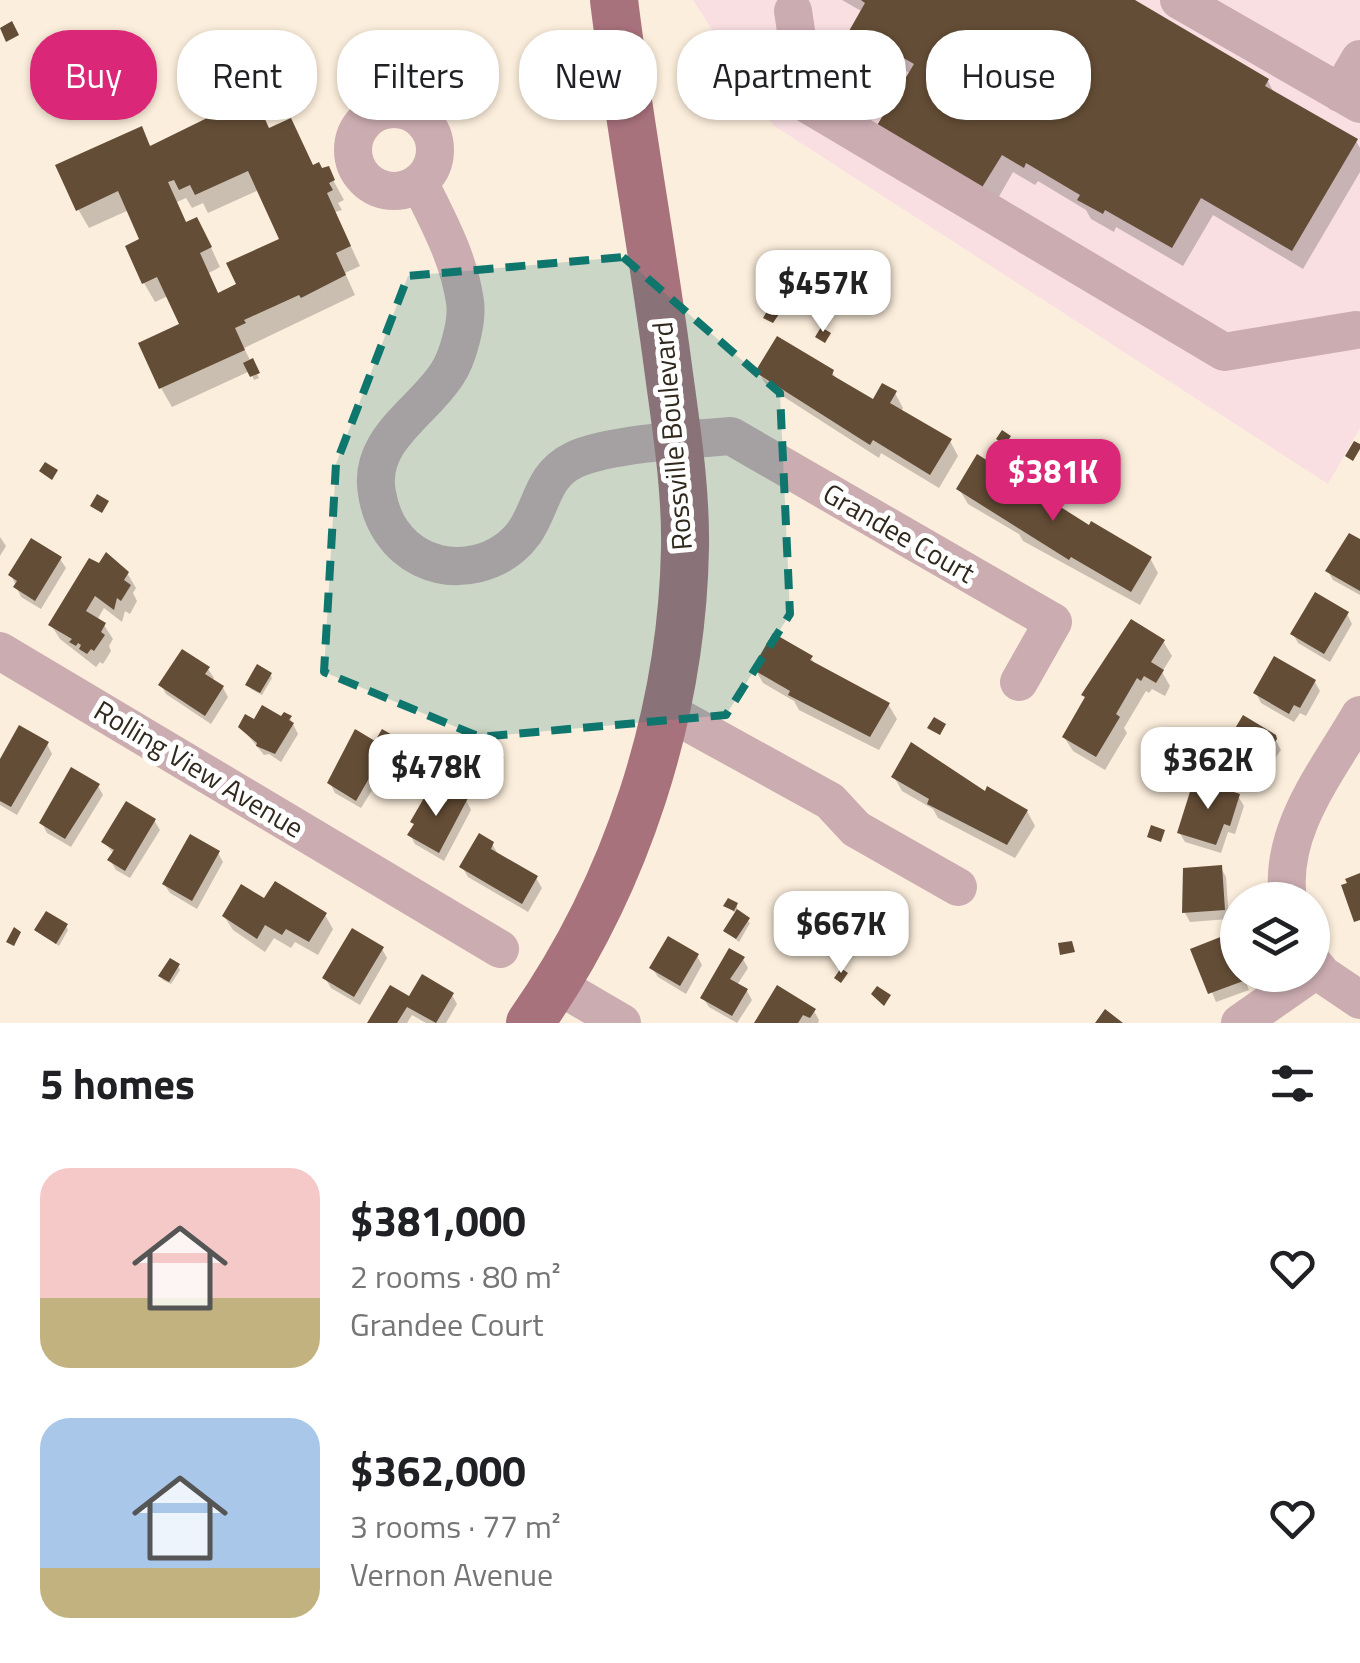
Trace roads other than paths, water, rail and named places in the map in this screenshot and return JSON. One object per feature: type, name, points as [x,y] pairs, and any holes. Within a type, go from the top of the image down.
[{"type":"main road","name":"Rossville Boulevard","points":[[530,1023],[584,936],[623,850],[652,764],[678,628],[685,547],[678,440],[614,0]]},
{"type":"street","points":[[1179,0],[1350,99],[1360,59]]},
{"type":"street","points":[[794,11],[807,104],[1224,352],[1356,330]]},
{"type":"street","points":[[418,182],[453,251],[466,306],[449,373],[407,417],[384,449],[374,476],[378,503],[398,544],[425,560],[454,567],[484,563],[522,535],[552,474],[576,459],[678,440]]},
{"type":"street","name":"Grandee Court","points":[[678,440],[731,436],[1053,622],[1019,682]]},
{"type":"street","name":"Rolling View Avenue","points":[[0,651],[500,949]]},
{"type":"street","points":[[665,710],[830,801],[856,829],[958,887]]},
{"type":"street","points":[[1286,882],[1292,833],[1360,714]]},
{"type":"street","points":[[1330,981],[1360,1000]]},
{"type":"street","points":[[556,985],[622,1023]]},
{"type":"street","points":[[1240,1023],[1283,992]]}]
